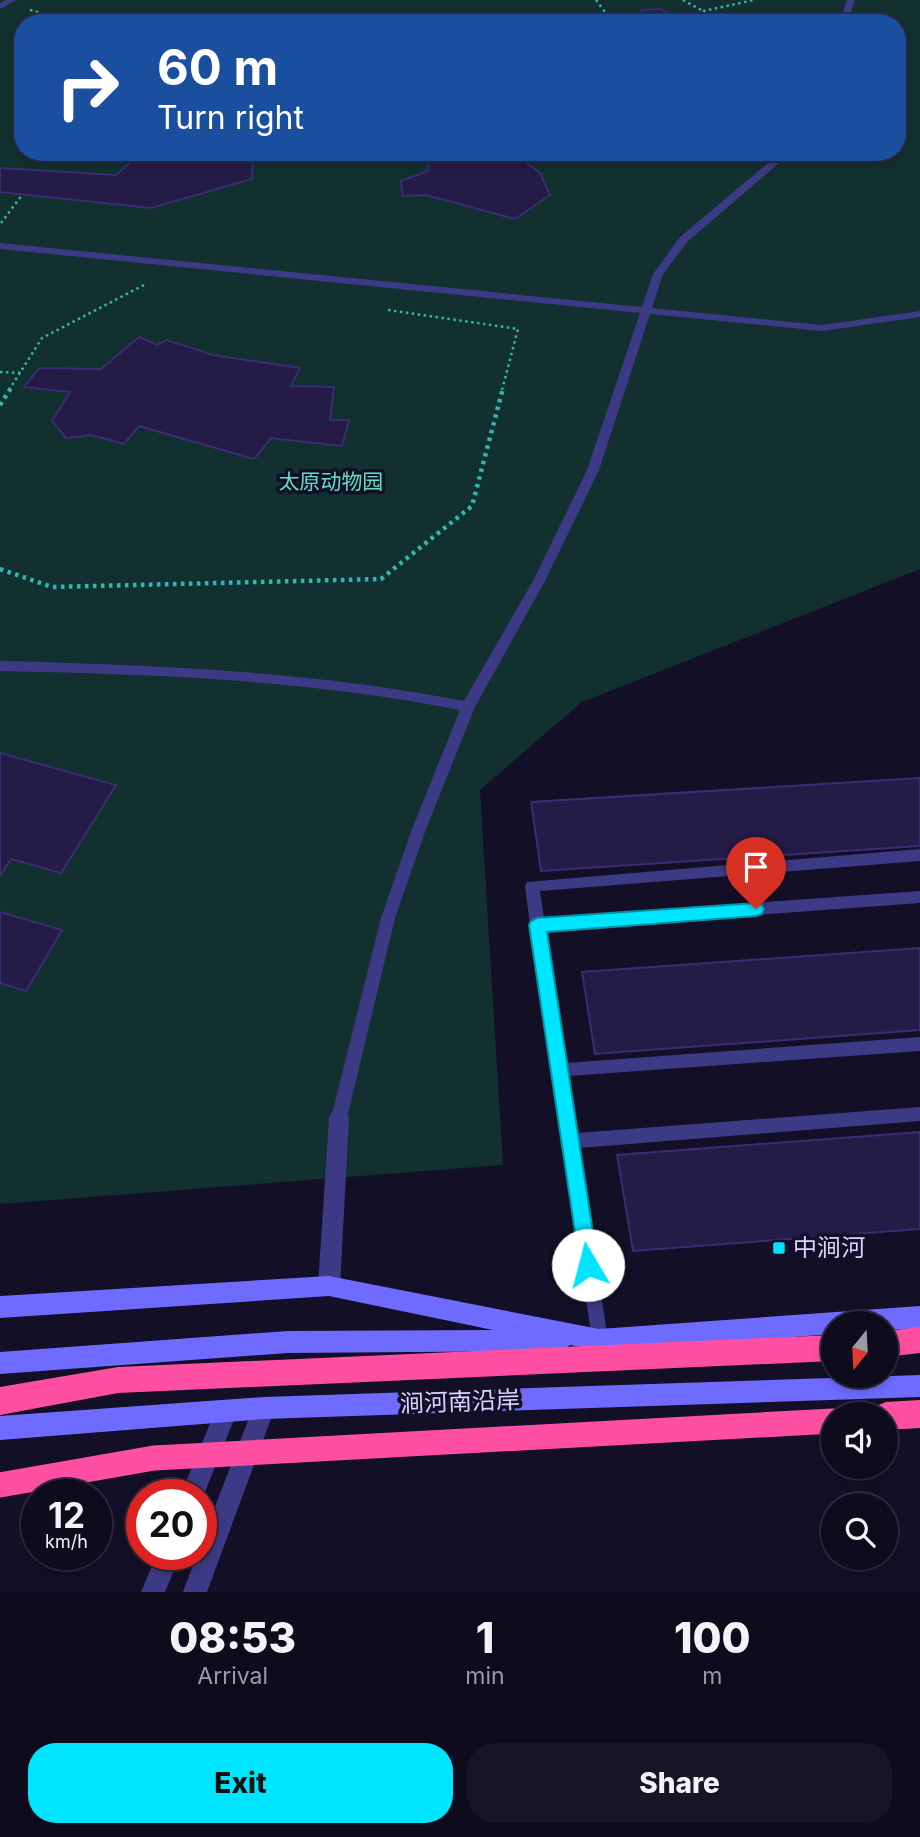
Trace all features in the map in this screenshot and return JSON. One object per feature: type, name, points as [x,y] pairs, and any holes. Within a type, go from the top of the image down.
[{"type":"highway","points":[[898,1343],[920,1340]]},
{"type":"highway","points":[[0,1401],[118,1380],[821,1349]]},
{"type":"highway","points":[[898,1415],[920,1414]]},
{"type":"highway","points":[[0,1485],[154,1458],[821,1422]]},
{"type":"street","points":[[329,1286],[339,1118]]},
{"type":"street","points":[[0,1307],[329,1286],[599,1340]]},
{"type":"street","points":[[0,1363],[288,1342],[599,1340],[920,1317]]},
{"type":"street","name":"涧河南沿岸","points":[[0,1428],[264,1408],[920,1386]]},
{"type":"street","points":[[195,1592],[264,1408]]},
{"type":"street","points":[[199,1479],[226,1412]]},
{"type":"street","points":[[153,1592],[162,1570]]},
{"type":"lane","points":[[339,1118],[388,918],[419,829],[468,707],[539,581],[593,470],[658,274],[684,239],[776,161]]},
{"type":"lane","points":[[0,246],[646,313],[822,328],[920,314]]},
{"type":"lane","points":[[0,666],[160,670],[400,692],[468,707]]},
{"type":"lane","points":[[599,1340],[532,886],[920,855]]},
{"type":"lane","points":[[537,925],[920,897]]},
{"type":"lane","points":[[559,1070],[920,1044]]},
{"type":"lane","points":[[569,1141],[920,1114]]},
{"type":"path","points":[[683,0],[703,11],[754,0]]},
{"type":"path","points":[[6,3],[46,14]]},
{"type":"path","points":[[0,224],[22,195]]},
{"type":"path","points":[[0,405],[42,338],[149,283]]},
{"type":"path","points":[[0,569],[52,587],[381,579],[472,506],[518,329],[381,309]]},
{"type":"path","points":[[0,372],[22,373]]},
{"type":"green space","name":"太原动物园","points":[[0,0],[920,0],[920,569],[582,702],[480,790],[503,1165],[0,1204]]},
{"type":"building","points":[[660,9],[669,14],[638,14],[642,10]]},
{"type":"building","points":[[132,161],[253,161],[252,179],[151,208],[0,192],[0,168],[116,175]]},
{"type":"building","points":[[429,161],[524,161],[540,173],[550,195],[515,219],[426,195],[403,196],[401,181],[428,171]]},
{"type":"building","points":[[139,337],[157,345],[167,340],[213,355],[300,368],[291,386],[334,387],[330,420],[349,420],[342,446],[271,438],[254,459],[139,426],[124,444],[91,435],[66,438],[52,421],[70,392],[24,387],[39,368],[101,369]]},
{"type":"building","points":[[0,753],[116,785],[61,873],[11,859],[0,876]]},
{"type":"building","points":[[920,778],[920,846],[541,871],[531,802]]},
{"type":"building","points":[[0,912],[62,930],[26,991],[0,983]]},
{"type":"building","points":[[920,948],[920,1030],[595,1054],[582,972]]},
{"type":"building","points":[[920,1132],[920,1229],[633,1251],[617,1155]]},
{"type":"place","name":"中涧河","points":[[779,1248]]},
{"type":"route","points":[[588,1265],[537,925],[756,909]]}]
